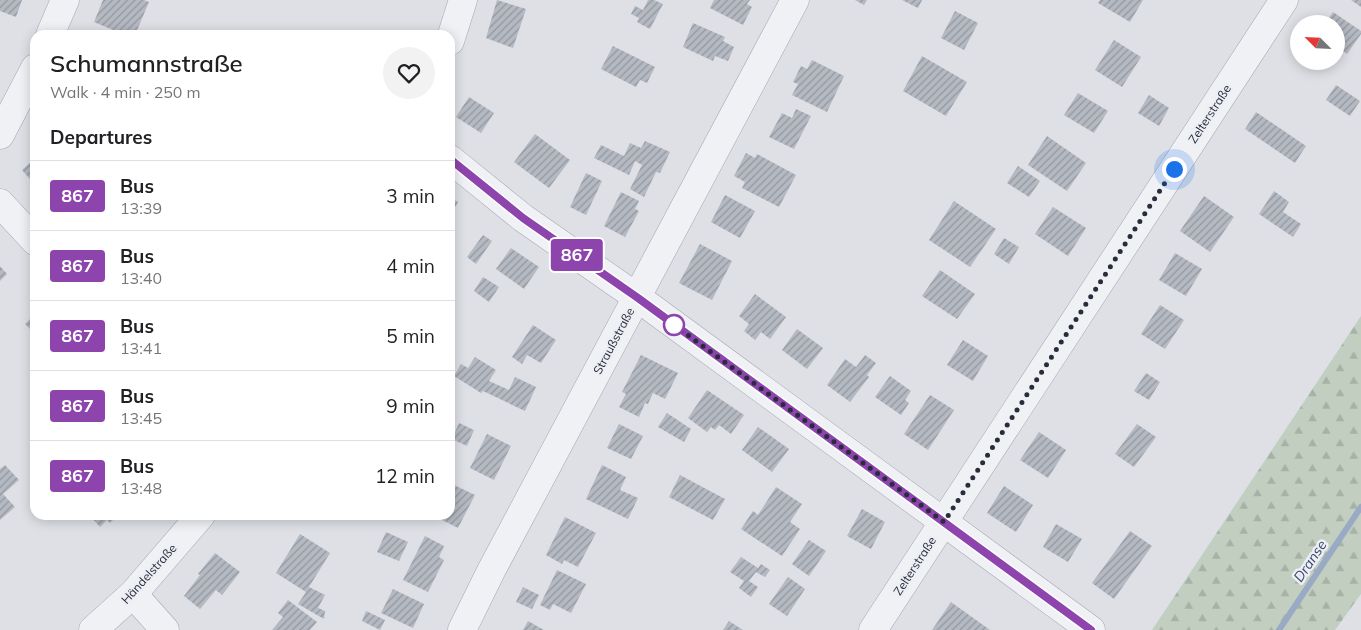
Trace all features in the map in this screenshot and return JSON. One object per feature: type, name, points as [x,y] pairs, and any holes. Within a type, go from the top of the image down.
[{"type":"street","points":[[52,30],[65,0]]},
{"type":"street","points":[[453,30],[463,0]]},
{"type":"street","name":"Straußstraße","points":[[462,630],[491,571],[796,0]]},
{"type":"street","name":"Zelterstraße","points":[[873,630],[1284,0]]},
{"type":"street","points":[[0,134],[30,77]]},
{"type":"street","points":[[455,163],[523,218],[638,298],[1091,630]]},
{"type":"street","points":[[0,203],[30,236]]},
{"type":"street","name":"Händelstraße","points":[[93,630],[133,594],[197,520]]},
{"type":"street","points":[[133,594],[165,630]]},
{"type":"green space","points":[[1361,316],[1361,594],[1335,630],[1152,630]]},
{"type":"building","points":[[0,0],[22,0],[16,17],[0,11]]},
{"type":"building","points":[[103,0],[144,0],[149,2],[137,30],[113,30],[94,22]]},
{"type":"building","points":[[497,0],[526,9],[513,48],[486,38]]},
{"type":"building","points":[[648,0],[654,0],[663,4],[650,29],[637,22],[639,18],[631,14],[635,6],[643,10]]},
{"type":"building","points":[[714,0],[750,0],[747,4],[752,7],[743,25],[710,8]]},
{"type":"building","points":[[855,0],[867,0],[864,5]]},
{"type":"building","points":[[902,0],[922,0],[918,8]]},
{"type":"building","points":[[1100,0],[1143,0],[1130,22],[1098,3]]},
{"type":"building","points":[[1351,0],[1361,0],[1361,7]]},
{"type":"building","points":[[955,11],[978,23],[964,50],[941,38]]},
{"type":"building","points":[[1345,20],[1361,31],[1361,34],[1347,54],[1345,53]]},
{"type":"building","points":[[693,23],[725,37],[723,41],[734,47],[728,61],[715,56],[713,61],[683,47]]},
{"type":"building","points":[[1114,40],[1141,57],[1122,87],[1095,70]]},
{"type":"building","points":[[613,46],[655,67],[647,83],[640,80],[636,87],[601,69]]},
{"type":"building","points":[[922,56],[967,82],[946,116],[903,91]]},
{"type":"building","points":[[812,60],[844,76],[827,112],[792,95],[798,84],[793,82],[801,66],[807,69]]},
{"type":"building","points":[[1336,85],[1360,101],[1350,116],[1326,100]]},
{"type":"building","points":[[1078,93],[1108,111],[1094,133],[1064,115]]},
{"type":"building","points":[[1149,95],[1169,108],[1159,126],[1138,113]]},
{"type":"building","points":[[469,97],[494,113],[481,133],[456,117]]},
{"type":"building","points":[[796,109],[811,116],[794,149],[769,137],[782,113],[792,118]]},
{"type":"building","points":[[1256,112],[1306,146],[1295,163],[1245,129]]},
{"type":"building","points":[[535,134],[570,160],[549,188],[514,162]]},
{"type":"building","points":[[1047,136],[1086,163],[1067,191],[1028,165]]},
{"type":"building","points":[[645,141],[670,152],[660,173],[656,172],[644,197],[630,189],[642,165],[635,161],[629,175],[594,158],[601,145],[624,156],[630,143],[641,148]]},
{"type":"building","points":[[746,153],[755,158],[757,154],[796,175],[779,207],[742,188],[745,182],[734,176]]},
{"type":"building","points":[[30,163],[30,179],[22,170]]},
{"type":"building","points":[[1018,166],[1040,181],[1029,197],[1007,183]]},
{"type":"building","points":[[586,173],[602,181],[586,215],[570,207]]},
{"type":"building","points":[[1274,191],[1289,202],[1283,212],[1301,224],[1293,237],[1259,214]]},
{"type":"building","points":[[621,192],[639,201],[635,209],[639,211],[625,237],[604,226]]},
{"type":"building","points":[[725,195],[755,211],[740,238],[711,222]]},
{"type":"building","points":[[1204,196],[1234,217],[1210,252],[1180,231]]},
{"type":"building","points":[[954,201],[996,229],[970,267],[929,240]]},
{"type":"building","points":[[1053,207],[1086,228],[1068,256],[1035,234]]},
{"type":"building","points":[[483,235],[492,241],[476,264],[467,257]]},
{"type":"building","points":[[1004,238],[1019,247],[1009,264],[994,254]]},
{"type":"building","points":[[700,244],[732,261],[712,300],[679,283]]},
{"type":"building","points":[[511,248],[539,267],[524,289],[496,269]]},
{"type":"building","points":[[1175,253],[1202,269],[1186,296],[1159,280]]},
{"type":"building","points":[[0,266],[7,274],[0,281]]},
{"type":"building","points":[[940,270],[975,294],[957,319],[922,296]]},
{"type":"building","points":[[483,277],[499,287],[489,302],[474,291]]},
{"type":"building","points":[[755,294],[786,317],[770,339],[761,332],[755,340],[744,331],[749,324],[739,316]]},
{"type":"building","points":[[1160,305],[1184,320],[1165,349],[1141,334]]},
{"type":"building","points":[[30,319],[30,329],[25,324]]},
{"type":"building","points":[[533,325],[556,340],[541,363],[527,355],[522,364],[512,357]]},
{"type":"building","points":[[797,329],[823,348],[807,369],[782,350]]},
{"type":"building","points":[[963,340],[988,356],[973,381],[947,365]]},
{"type":"building","points":[[641,355],[678,373],[665,399],[653,393],[648,404],[645,403],[639,417],[619,407],[626,394],[622,392]]},
{"type":"building","points":[[865,355],[876,363],[867,375],[869,377],[850,402],[827,385],[845,359],[856,367]]},
{"type":"building","points":[[475,357],[496,370],[489,381],[509,390],[515,377],[536,387],[525,411],[483,391],[481,393],[455,377],[461,364],[468,368]]},
{"type":"building","points":[[1146,373],[1160,382],[1149,400],[1134,391]]},
{"type":"building","points":[[890,376],[911,391],[905,400],[909,403],[901,415],[875,397]]},
{"type":"building","points":[[707,390],[744,415],[731,434],[719,425],[715,430],[711,427],[707,432],[688,418]]},
{"type":"building","points":[[930,395],[954,410],[928,450],[904,434]]},
{"type":"building","points":[[667,413],[691,429],[684,442],[658,427]]},
{"type":"building","points":[[459,423],[474,430],[467,446],[455,440],[455,432]]},
{"type":"building","points":[[619,424],[643,436],[631,459],[607,448]]},
{"type":"building","points":[[1137,424],[1156,437],[1134,467],[1115,454]]},
{"type":"building","points":[[758,427],[789,449],[772,472],[742,450]]},
{"type":"building","points":[[1039,432],[1066,450],[1048,478],[1020,460]]},
{"type":"building","points":[[487,434],[511,446],[494,480],[470,468]]},
{"type":"building","points":[[5,465],[19,480],[3,494],[15,507],[0,520],[0,469]]},
{"type":"building","points":[[602,465],[626,477],[620,490],[638,498],[628,519],[586,499]]},
{"type":"building","points":[[680,475],[725,499],[713,520],[669,497]]},
{"type":"building","points":[[455,485],[475,495],[458,528],[442,520],[455,520]]},
{"type":"building","points":[[1004,486],[1033,505],[1016,532],[987,513]]},
{"type":"building","points":[[776,487],[802,504],[790,522],[800,529],[782,556],[741,529],[753,511],[758,515]]},
{"type":"building","points":[[862,509],[885,522],[871,549],[847,536]]},
{"type":"building","points":[[565,517],[596,533],[578,567],[564,560],[562,564],[546,555]]},
{"type":"building","points":[[94,520],[107,520],[100,527]]},
{"type":"building","points":[[1056,524],[1082,539],[1068,562],[1043,547]]},
{"type":"building","points":[[1130,531],[1152,546],[1114,599],[1092,583]]},
{"type":"building","points":[[386,532],[408,542],[399,561],[377,552]]},
{"type":"building","points":[[300,534],[330,553],[309,587],[325,595],[318,608],[325,611],[324,619],[298,604],[306,592],[276,573]]},
{"type":"building","points":[[425,536],[444,546],[439,557],[444,560],[428,592],[403,580]]},
{"type":"building","points":[[809,540],[826,551],[809,576],[792,564]]},
{"type":"building","points":[[215,553],[240,572],[222,595],[216,590],[200,609],[184,596],[200,575],[198,574]]},
{"type":"building","points":[[741,557],[758,568],[761,564],[770,570],[765,577],[756,572],[749,581],[758,587],[751,597],[739,588],[744,581],[730,572]]},
{"type":"building","points":[[557,570],[586,584],[571,613],[553,604],[550,610],[540,605]]},
{"type":"building","points":[[788,577],[805,589],[787,616],[769,604]]},
{"type":"building","points":[[523,587],[539,595],[532,609],[516,602]]},
{"type":"building","points":[[393,589],[424,604],[413,628],[381,613]]},
{"type":"building","points":[[288,600],[317,622],[310,630],[272,630],[283,617],[278,613]]},
{"type":"building","points":[[951,602],[990,630],[932,630]]},
{"type":"building","points":[[366,611],[385,620],[380,630],[362,621]]},
{"type":"building","points":[[528,621],[544,630],[523,630]]},
{"type":"building","points":[[729,621],[743,630],[723,630]]},
{"type":"waterway","name":"Dranse","points":[[1279,630],[1361,507]]},
{"type":"bus line","name":"867","points":[[455,163],[523,218],[638,298],[1091,630]]},
{"type":"route","points":[[674,325],[944,522],[1174,169]]}]
